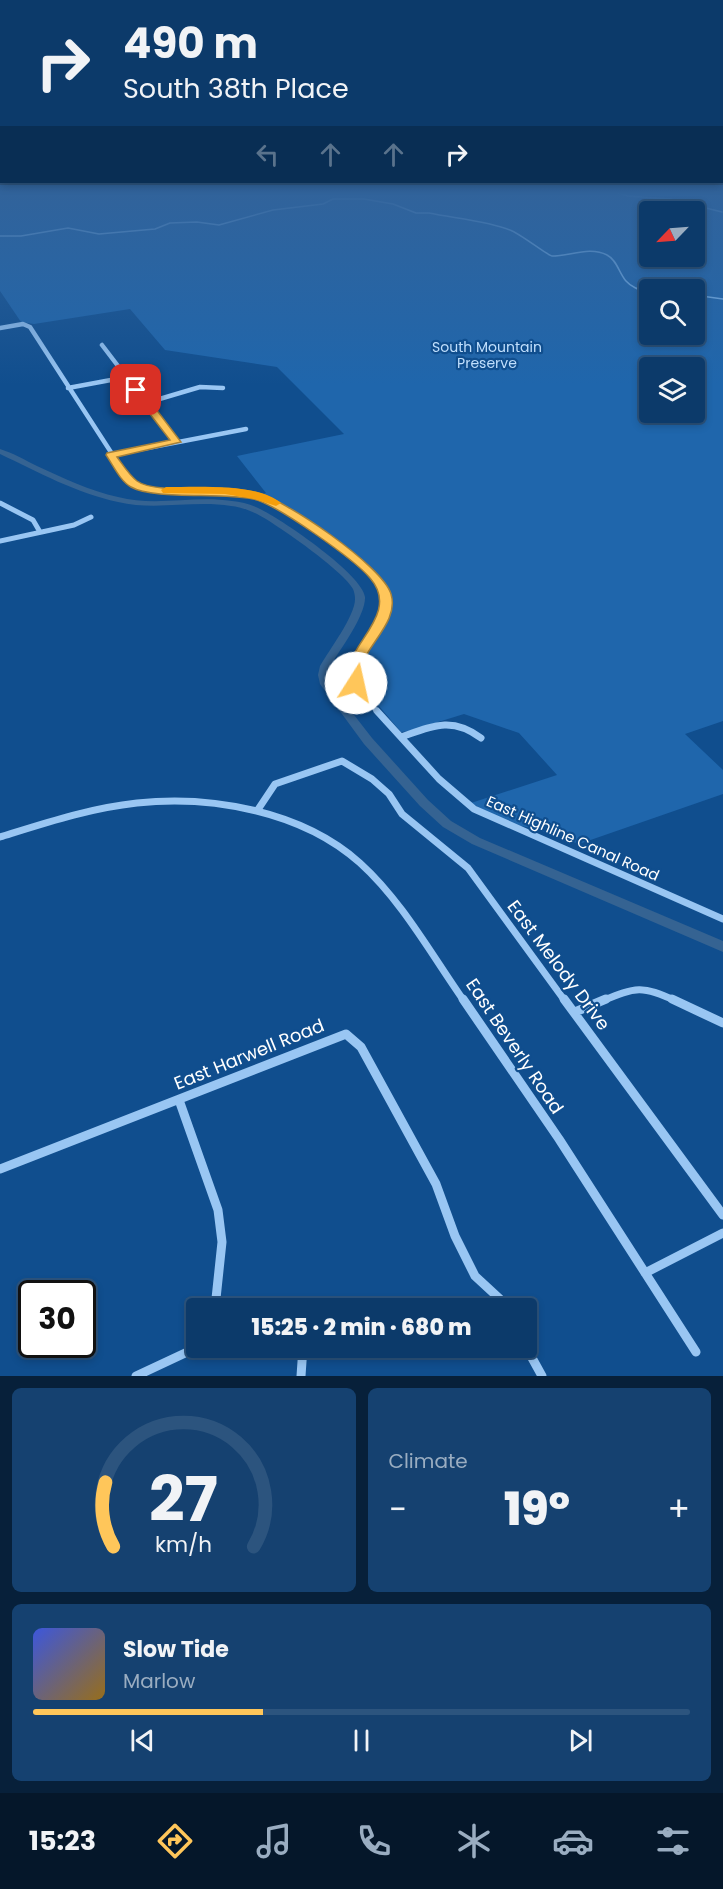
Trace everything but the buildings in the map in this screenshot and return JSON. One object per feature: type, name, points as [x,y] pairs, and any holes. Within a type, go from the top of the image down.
[{"type":"street","points":[[0,328],[26,324],[111,455],[246,429]]},
{"type":"street","points":[[102,345],[176,442]]},
{"type":"street","points":[[67,386],[126,375]]},
{"type":"street","points":[[146,403],[200,387],[223,388]]},
{"type":"street","name":"East Highline Canal Road","points":[[111,455],[135,485],[152,490],[225,491],[272,501],[368,569],[381,585],[385,594],[386,606],[378,627],[356,663],[354,673],[360,690],[442,781],[474,809],[723,919]]},
{"type":"street","points":[[0,503],[33,520],[40,532]]},
{"type":"street","points":[[0,541],[74,525],[91,517]]},
{"type":"street","points":[[401,737],[449,723],[459,723],[470,728],[481,738]]},
{"type":"street","name":"East Melody Drive","points":[[257,811],[275,784],[342,761],[372,779],[389,794],[402,814],[468,868],[723,1215]]},
{"type":"street","name":"East Beverly Road","points":[[0,837],[66,817],[111,807],[176,802],[257,811],[295,825],[335,844],[369,872],[396,901],[559,1138],[696,1352]]},
{"type":"street","points":[[575,1012],[633,988],[655,991],[723,1023]]},
{"type":"street","name":"East Harwell Road","points":[[0,1169],[346,1034],[354,1039],[436,1184],[455,1236],[475,1276],[497,1298]]},
{"type":"street","points":[[179,1100],[218,1210],[222,1242],[216,1298]]},
{"type":"street","points":[[645,1273],[723,1233]]},
{"type":"street","points":[[136,1376],[186,1353]]},
{"type":"street","points":[[301,1376],[302,1358]]},
{"type":"street","points":[[532,1358],[542,1376]]},
{"type":"green space","name":"South Mountain Preserve","points":[[0,257],[639,257],[639,267],[705,267],[705,257],[723,257],[723,721],[685,734],[723,770],[723,794],[579,844],[536,829],[507,823],[471,803],[557,775],[519,733],[464,714],[401,732],[362,686],[358,676],[360,664],[386,623],[391,609],[390,590],[371,568],[292,510],[260,495],[266,493],[237,456],[344,434],[277,367],[165,350],[130,309],[34,324],[21,322],[0,291]]},
{"type":"waterway","points":[[610,257],[628,283],[639,289]]},
{"type":"waterway","points":[[705,297],[723,299]]},
{"type":"waterway","points":[[0,451],[72,485],[102,496],[146,504],[203,501],[231,503],[259,511],[283,527],[343,572],[358,589],[360,595],[358,611],[325,666],[323,675],[325,684],[368,741],[424,803],[447,824],[476,841],[723,947]]},
{"type":"slow traffic","points":[[166,490],[225,491],[257,496],[276,503]]},
{"type":"route","points":[[136,390],[176,442],[111,455],[135,485],[152,490],[225,491],[272,501],[301,519],[368,569],[375,577],[385,594],[386,606],[378,627],[356,663],[354,673],[356,683]]}]
